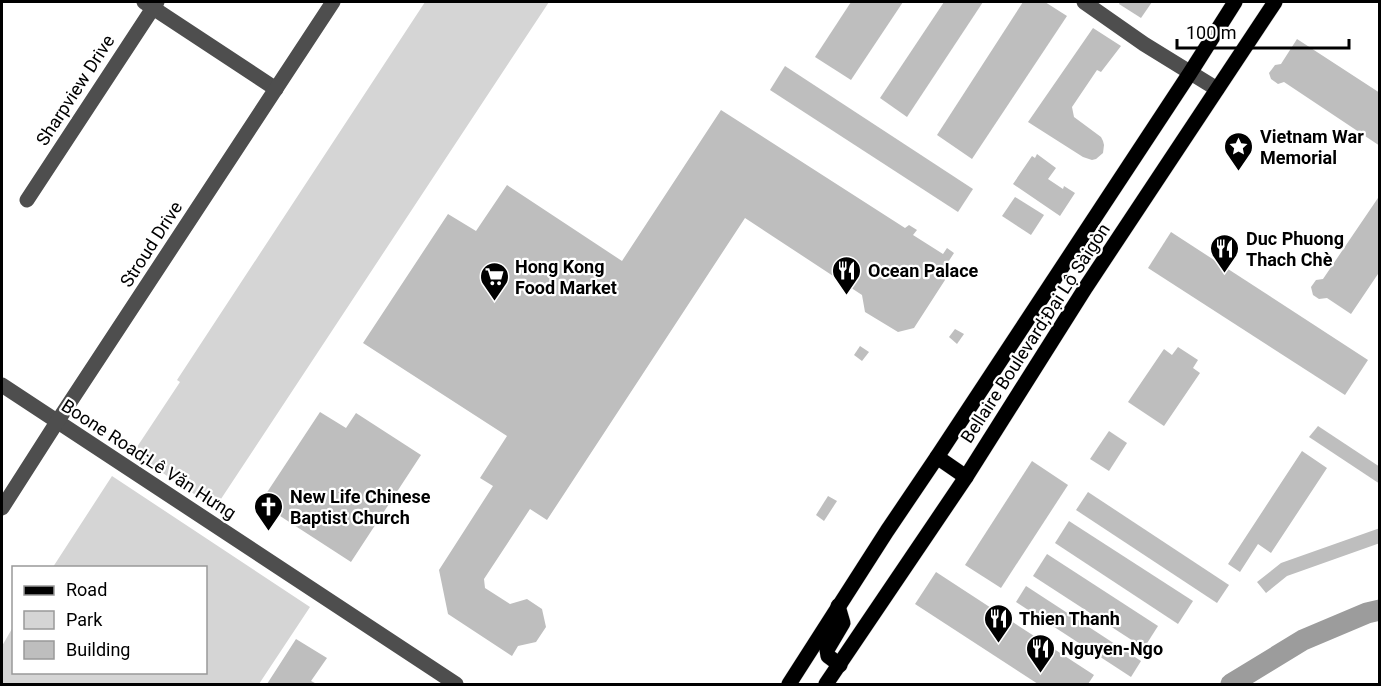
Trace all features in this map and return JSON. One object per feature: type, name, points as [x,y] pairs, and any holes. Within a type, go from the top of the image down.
[{"type":"main road","name":"Bellaire Boulevard;Đại Lộ Sàigòn","points":[[789,684],[1235,2]]},
{"type":"main road","name":"Bellaire Boulevard;Đại Lộ Sàigòn","points":[[826,684],[966,477],[1086,287],[1275,2]]},
{"type":"main road","points":[[937,457],[966,477]]},
{"type":"main road","points":[[838,606],[843,623],[827,650],[828,656],[840,665]]},
{"type":"street","name":"Stroud Drive","points":[[3,501],[333,2]]},
{"type":"street","points":[[1084,2],[1143,44],[1217,90]]},
{"type":"street","points":[[151,3],[276,89]]},
{"type":"street","name":"Sharpview Drive","points":[[27,200],[151,3]]},
{"type":"street","name":"Boone Road;Lê Văn Hưng","points":[[2,385],[456,684]]},
{"type":"green space","points":[[425,2],[549,2],[215,508],[133,453],[180,382],[177,380]]},
{"type":"green space","points":[[112,476],[310,607],[259,684],[2,684],[2,646],[12,629],[12,674],[207,674],[207,566],[54,566]]},
{"type":"building","points":[[851,2],[903,2],[851,80],[815,57]]},
{"type":"building","points":[[944,2],[983,2],[907,117],[880,98]]},
{"type":"building","points":[[1023,2],[1045,2],[1067,16],[972,159],[937,135]]},
{"type":"building","points":[[1120,2],[1152,2],[1141,18],[1119,4]]},
{"type":"building","points":[[1093,28],[1121,46],[1101,72],[1097,70],[1072,107],[1074,117],[1101,137],[1103,141],[1103,153],[1092,160],[1083,157],[1028,122]]},
{"type":"building","points":[[1297,39],[1380,93],[1380,146],[1284,82],[1278,84],[1271,79],[1269,73],[1275,65],[1281,64]]},
{"type":"building","points":[[785,66],[973,189],[958,212],[770,90]]},
{"type":"building","points":[[721,110],[905,228],[909,225],[917,230],[913,235],[943,254],[947,248],[954,253],[943,270],[945,280],[914,328],[898,332],[865,312],[862,295],[745,218],[547,520],[530,509],[484,579],[485,588],[510,604],[527,599],[542,609],[546,627],[536,642],[518,646],[512,656],[448,614],[439,570],[493,486],[480,478],[507,436],[363,343],[448,214],[476,231],[507,185],[622,261]]},
{"type":"building","points":[[1037,154],[1056,168],[1048,179],[1063,189],[1064,186],[1075,193],[1060,216],[1013,184],[1032,156],[1035,158]]},
{"type":"building","points":[[1380,195],[1380,271],[1351,314],[1327,298],[1319,299],[1313,295],[1311,287],[1316,280],[1323,279]]},
{"type":"building","points":[[1015,197],[1044,215],[1031,235],[1002,216]]},
{"type":"building","points":[[1171,232],[1368,360],[1345,395],[1148,268]]},
{"type":"building","points":[[955,329],[964,334],[957,344],[949,337]]},
{"type":"building","points":[[860,346],[869,352],[862,361],[854,355]]},
{"type":"building","points":[[1178,347],[1198,360],[1193,368],[1200,373],[1164,426],[1128,402],[1164,349],[1172,355]]},
{"type":"building","points":[[320,412],[346,428],[356,413],[421,455],[351,562],[260,503]]},
{"type":"building","points":[[1318,426],[1380,467],[1380,484],[1309,437]]},
{"type":"building","points":[[1109,431],[1127,443],[1109,471],[1090,459]]},
{"type":"building","points":[[1302,451],[1327,468],[1271,553],[1258,544],[1240,572],[1228,564]]},
{"type":"building","points":[[1032,461],[1068,485],[1001,588],[965,565]]},
{"type":"building","points":[[1088,492],[1229,585],[1217,603],[1076,510]]},
{"type":"building","points":[[828,496],[837,501],[824,521],[816,515]]},
{"type":"building","points":[[1069,521],[1193,601],[1178,624],[1055,543]]},
{"type":"building","points":[[1380,528],[1380,543],[1287,576],[1266,593],[1257,582],[1281,563]]},
{"type":"building","points":[[1047,554],[1158,626],[1144,648],[1033,576]]},
{"type":"building","points":[[936,572],[1094,675],[1088,684],[1038,684],[915,604]]},
{"type":"building","points":[[1026,586],[1141,661],[1131,677],[1016,602]]},
{"type":"building","points":[[296,639],[327,658],[311,681],[317,684],[267,684]]},
{"type":"waterway","points":[[1231,684],[1303,640],[1367,613],[1380,610]]},
{"type":"place","name":"Vietnam War Memorial","points":[[1239,172]]},
{"type":"place","name":"Duc Phuong Thach Chè","points":[[1225,274]]},
{"type":"place","name":"Ocean Palace","points":[[847,296]]},
{"type":"place","name":"Hong Kong Food Market","points":[[494,302]]},
{"type":"place","name":"New Life Chinese Baptist Church","points":[[269,532]]},
{"type":"place","name":"Thien Thanh","points":[[998,644]]},
{"type":"place","name":"Nguyen-Ngo","points":[[1040,674]]}]
